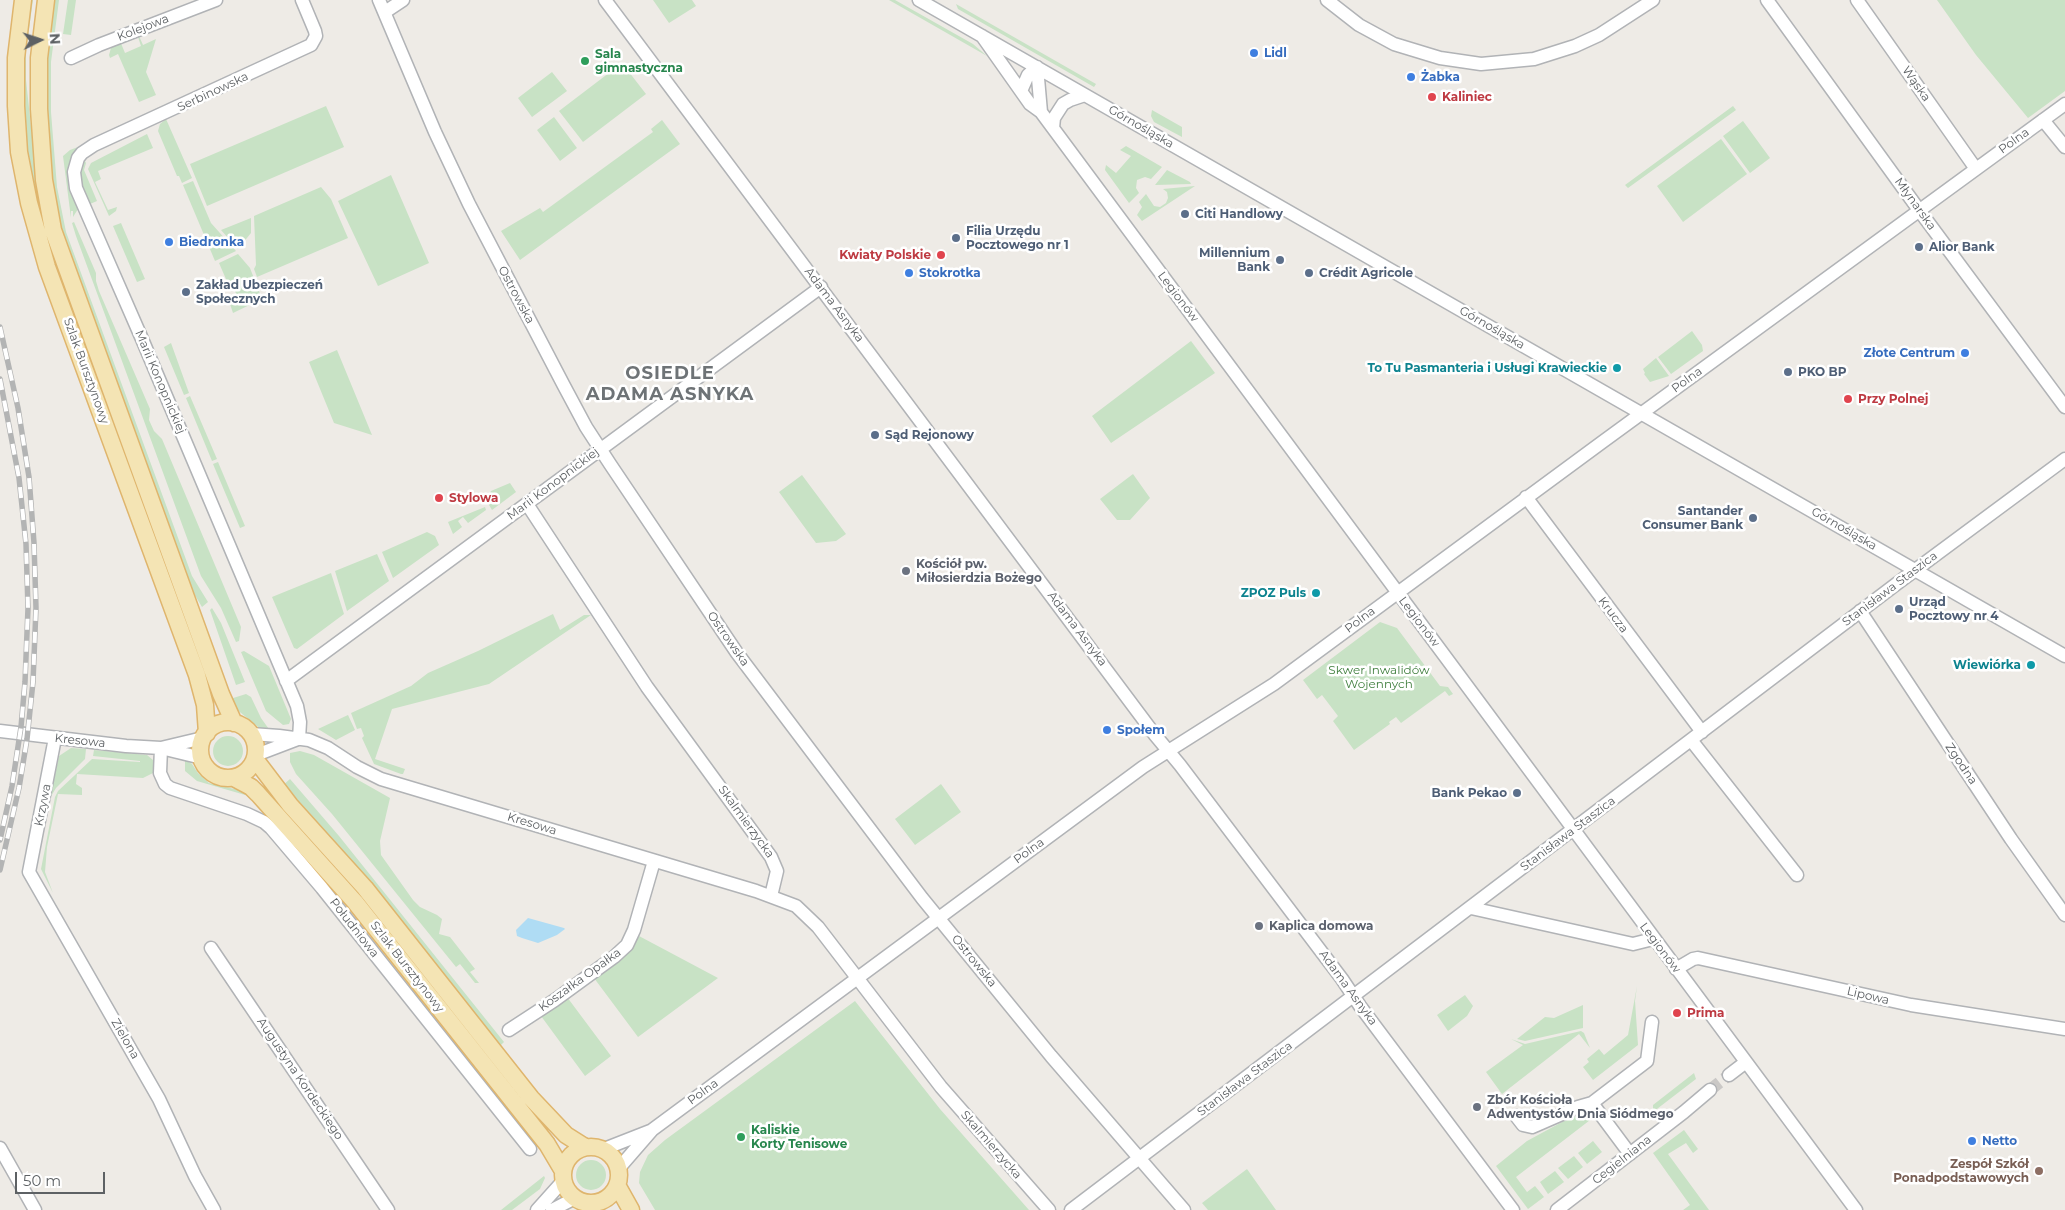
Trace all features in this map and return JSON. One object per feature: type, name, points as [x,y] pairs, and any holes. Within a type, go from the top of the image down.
[{"type":"main road","name":"Szlak Bursztynowy","points":[[23,0],[16,58],[16,106],[19,152],[29,203],[47,267],[197,675],[205,705],[205,735]]},
{"type":"main road","name":"Szlak Bursztynowy","points":[[46,0],[39,58],[39,109],[44,180],[53,230],[214,675],[234,723]]},
{"type":"main road","points":[[234,723],[251,734],[254,740],[256,757],[247,771],[234,778],[218,776],[205,766],[200,752],[205,735],[220,724],[234,723]]},
{"type":"main road","name":"Szlak Bursztynowy","points":[[256,757],[290,805],[365,888],[531,1098],[566,1135],[585,1147]]},
{"type":"main road","name":"Szlak Bursztynowy","points":[[234,778],[251,787],[258,794],[355,902],[547,1144],[563,1176]]},
{"type":"main road","points":[[618,1177],[609,1197],[600,1206],[575,1198],[570,1194],[563,1176],[570,1155],[585,1147],[592,1146],[604,1149],[615,1160],[618,1177],[631,1210]]},
{"type":"street","name":"Kolejowa","points":[[71,58],[99,45],[216,0]]},
{"type":"street","name":"Serbinowska","points":[[75,165],[82,153],[91,147],[311,45],[316,36],[302,0]]},
{"type":"street","name":"Ostrowska","points":[[379,0],[435,132],[469,204],[551,363],[600,449],[737,653],[938,918],[1051,1056],[1184,1210]]},
{"type":"street","points":[[385,12],[403,0]]},
{"type":"street","name":"Adama Asnyka","points":[[605,0],[1342,979],[1512,1210]]},
{"type":"street","name":"Górnośląska","points":[[919,0],[2065,656]]},
{"type":"street","points":[[1327,0],[1358,25],[1394,44],[1440,58],[1481,64],[1534,59],[1575,46],[1599,35],[1653,0]]},
{"type":"street","name":"Młynarska","points":[[1767,0],[2065,407]]},
{"type":"street","name":"Wąska","points":[[1857,0],[1976,168]]},
{"type":"street","name":"Legionów","points":[[982,36],[1030,104],[1041,112],[1053,128],[1653,939],[1856,1210]]},
{"type":"street","points":[[1021,91],[1028,76],[1037,67]]},
{"type":"street","points":[[1037,67],[1041,112]]},
{"type":"street","points":[[1053,128],[1054,118],[1063,104],[1085,95]]},
{"type":"street","name":"Polna","points":[[604,1149],[652,1130],[1168,750],[1274,684],[1526,497],[2065,104]]},
{"type":"street","points":[[2042,120],[2065,148]]},
{"type":"street","name":"Marii Konopnickiej","points":[[75,165],[76,188],[142,339],[299,714],[299,739]]},
{"type":"street","name":"Marii Konopnickiej","points":[[286,681],[821,287]]},
{"type":"street","name":"Stanisława Staszica","points":[[1071,1210],[1860,611],[2065,459]]},
{"type":"street","name":"Krucza","points":[[1526,497],[1702,732]]},
{"type":"street","name":"Skalmierzycka","points":[[527,504],[647,687],[774,862],[776,876],[771,896],[796,906],[811,919],[946,1093],[1048,1210]]},
{"type":"street","name":"Zgodna","points":[[1860,611],[2011,840],[2065,915]]},
{"type":"street","name":"Kresowa","points":[[0,731],[161,748]]},
{"type":"street","name":"Kresowa","points":[[251,734],[280,736],[317,743],[381,779],[771,896]]},
{"type":"street","points":[[161,748],[205,735]]},
{"type":"street","name":"Krzywa","points":[[30,872],[55,738]]},
{"type":"street","points":[[256,757],[299,739]]},
{"type":"street","points":[[1691,740],[1797,875]]},
{"type":"street","points":[[161,748],[202,758]]},
{"type":"street","name":"Południowa","points":[[161,748],[160,773],[165,784],[170,788],[247,814],[264,822],[271,828],[322,888],[530,1149]]},
{"type":"street","name":"Koszałka Opałka","points":[[509,1030],[555,1000],[614,957],[627,945],[634,930],[654,860]]},
{"type":"street","name":"Zielona","points":[[30,872],[159,1100],[195,1176],[214,1210]]},
{"type":"street","points":[[1470,908],[1633,944],[1653,939]]},
{"type":"street","name":"Augustyna Kordeckiego","points":[[211,948],[388,1210]]},
{"type":"street","name":"Lipowa","points":[[1676,969],[1698,958],[1911,1005],[2065,1029]]},
{"type":"street","points":[[1516,1116],[1523,1125],[1532,1127],[1578,1106],[1592,1104],[1647,1061],[1652,1022]]},
{"type":"street","points":[[1729,1075],[1746,1062]]},
{"type":"street","name":"Cegielniana","points":[[1558,1210],[1710,1090]]},
{"type":"street","points":[[1592,1104],[1630,1154]]},
{"type":"street","name":"Polna","points":[[618,1177],[652,1130]]},
{"type":"street","points":[[0,1148],[35,1210]]},
{"type":"street","points":[[537,1210],[563,1176]]},
{"type":"street","points":[[552,1210],[575,1198]]},
{"type":"green space","points":[[30,0],[33,0],[26,50],[26,80],[36,173],[214,692],[209,694],[56,271],[30,180],[23,121],[23,54]]},
{"type":"green space","points":[[53,0],[59,0],[51,62],[51,112],[57,187],[66,232],[192,576],[208,602],[202,607],[190,587],[65,248],[52,192],[45,105],[47,46]]},
{"type":"green space","points":[[68,0],[76,0],[71,35],[63,34]]},
{"type":"green space","points":[[653,0],[692,0],[696,6],[669,23]]},
{"type":"green space","points":[[889,0],[895,0],[973,44],[987,56]]},
{"type":"green space","points":[[1937,0],[2065,0],[2065,91],[2028,118],[1976,55]]},
{"type":"green space","points":[[956,4],[1096,84],[1094,87],[958,9]]},
{"type":"green space","points":[[139,36],[143,45],[156,39],[146,72],[156,95],[139,102],[118,54],[110,58],[109,55],[111,48],[120,41],[125,53],[141,46]]},
{"type":"green space","points":[[622,63],[646,94],[583,142],[559,111]]},
{"type":"green space","points":[[552,72],[567,91],[532,117],[518,98]]},
{"type":"green space","points":[[326,106],[344,147],[207,206],[190,164]]},
{"type":"green space","points":[[1733,106],[1736,110],[1628,188],[1625,185]]},
{"type":"green space","points":[[1152,110],[1182,127],[1182,137],[1154,122],[1151,116]]},
{"type":"green space","points":[[554,117],[577,148],[560,161],[537,130]]},
{"type":"green space","points":[[166,119],[192,178],[182,183],[179,176],[177,176],[158,131],[160,124]]},
{"type":"green space","points":[[662,120],[680,144],[520,260],[501,231],[540,208],[543,212],[653,132],[651,129]]},
{"type":"green space","points":[[1743,121],[1770,158],[1750,173],[1723,136]]},
{"type":"green space","points":[[147,134],[153,148],[98,171],[101,179],[95,182],[108,210],[117,207],[116,211],[109,216],[88,169],[91,163]]},
{"type":"green space","points":[[1721,139],[1747,174],[1683,222],[1657,186]]},
{"type":"green space","points":[[1126,146],[1162,167],[1151,179],[1145,177],[1137,180],[1136,188],[1139,193],[1129,203],[1105,170],[1106,165],[1116,173],[1131,156],[1120,150]]},
{"type":"green space","points":[[78,147],[72,155],[67,173],[69,190],[78,209],[73,217],[73,211],[71,211],[71,218],[63,156],[70,150]]},
{"type":"green space","points":[[84,159],[86,163],[84,170],[97,201],[90,204],[83,188],[81,177],[81,167]]},
{"type":"green space","points":[[1167,170],[1190,182],[1191,184],[1155,185]]},
{"type":"green space","points":[[391,175],[429,263],[378,286],[338,201]]},
{"type":"green space","points":[[193,181],[211,223],[236,251],[215,261],[183,185]]},
{"type":"green space","points":[[1195,186],[1142,221],[1137,215],[1142,207],[1139,202],[1146,194],[1154,206],[1160,207],[1166,203],[1168,198],[1167,192],[1163,189]]},
{"type":"green space","points":[[321,187],[331,199],[348,238],[257,277],[254,269],[256,265],[254,216]]},
{"type":"green space","points":[[251,218],[251,233],[238,249],[221,230]]},
{"type":"green space","points":[[74,222],[96,273],[99,291],[150,409],[149,420],[154,431],[162,439],[241,627],[239,641],[236,642],[221,608],[201,576],[76,236],[72,223]]},
{"type":"green space","points":[[121,223],[145,279],[137,282],[113,226]]},
{"type":"green space","points":[[238,254],[250,268],[262,299],[233,313],[230,304],[239,300],[234,289],[227,291],[229,286],[219,263]]},
{"type":"green space","points":[[1692,331],[1702,345],[1703,351],[1671,374],[1658,357]]},
{"type":"green space","points":[[1191,341],[1215,373],[1111,443],[1092,416]]},
{"type":"green space","points":[[171,343],[189,393],[184,395],[164,347]]},
{"type":"green space","points":[[337,350],[372,435],[334,423],[309,362]]},
{"type":"green space","points":[[1656,358],[1669,376],[1650,382],[1643,369]]},
{"type":"green space","points":[[190,396],[217,459],[212,461],[186,398]]},
{"type":"green space","points":[[218,462],[245,526],[240,528],[213,464]]},
{"type":"green space","points":[[1133,474],[1150,498],[1130,520],[1117,520],[1100,499]]},
{"type":"green space","points":[[802,475],[846,534],[836,541],[816,543],[779,492]]},
{"type":"green space","points":[[510,483],[516,492],[492,510],[486,500],[491,491]]},
{"type":"green space","points":[[485,507],[486,510],[468,523],[463,517],[458,521],[462,527],[453,534],[448,522]]},
{"type":"green space","points":[[427,532],[435,536],[439,545],[393,578],[382,552]]},
{"type":"green space","points":[[377,554],[389,581],[347,611],[335,571]]},
{"type":"green space","points":[[331,573],[344,614],[297,649],[294,648],[272,597]]},
{"type":"green space","points":[[212,608],[221,623],[245,682],[236,685],[210,610]]},
{"type":"green space","points":[[553,614],[560,630],[584,615],[591,615],[489,684],[392,709],[375,759],[405,769],[403,774],[401,774],[374,764],[362,738],[364,736],[361,728],[357,729],[351,713],[411,686],[428,673]]},
{"type":"green space","name":"Skwer Inwalidów Wojennych","points":[[1380,622],[1397,628],[1440,686],[1448,687],[1453,694],[1449,696],[1445,691],[1401,723],[1396,717],[1389,722],[1390,724],[1354,750],[1333,721],[1338,716],[1322,695],[1317,699],[1303,680]]},
{"type":"green space","points":[[244,651],[269,666],[291,719],[289,724],[283,725],[266,711],[241,652]]},
{"type":"green space","points":[[246,694],[251,697],[261,718],[271,732],[258,727],[235,708],[230,699]]},
{"type":"green space","points":[[348,715],[355,730],[336,740],[318,729]]},
{"type":"green space","points":[[228,736],[239,740],[243,751],[239,762],[228,766],[217,762],[213,751],[217,740]]},
{"type":"green space","points":[[71,748],[86,749],[85,759],[56,788],[50,798],[59,756]]},
{"type":"green space","points":[[94,750],[147,755],[153,760],[153,773],[143,778],[77,774],[76,784],[82,788],[82,795],[58,794],[47,847],[45,872],[53,893],[41,869],[55,797],[58,791],[92,759],[140,762],[93,756]]},
{"type":"green space","points":[[300,751],[314,755],[390,798],[380,841],[381,855],[413,900],[420,907],[442,919],[439,934],[450,937],[475,969],[470,972],[479,983],[475,983],[460,964],[456,967],[332,814],[296,774],[290,762],[290,753]]},
{"type":"green space","points":[[185,760],[192,764],[198,773],[209,783],[243,791],[252,797],[197,781],[185,771]]},
{"type":"green space","points":[[290,779],[339,836],[504,1042],[500,1046],[282,786]]},
{"type":"green space","points":[[941,784],[961,812],[915,845],[895,819]]},
{"type":"green space","points":[[639,936],[718,978],[638,1037],[594,978],[632,948]]},
{"type":"green space","points":[[1637,986],[1635,1001],[1638,1045],[1593,1080],[1583,1067],[1589,1062],[1587,1059],[1599,1049],[1604,1055],[1628,1035]]},
{"type":"green space","points":[[1465,995],[1473,1006],[1467,1016],[1448,1031],[1437,1015]]},
{"type":"green space","points":[[567,997],[611,1056],[585,1076],[541,1016]]},
{"type":"green space","points":[[855,1001],[940,1109],[1029,1210],[655,1210],[639,1183],[640,1172],[648,1155],[665,1140]]},
{"type":"green space","points":[[1583,1005],[1583,1028],[1525,1041],[1517,1039],[1545,1017],[1554,1018]]},
{"type":"green space","points":[[1581,1031],[1584,1033],[1590,1048],[1579,1034],[1502,1094],[1486,1072],[1523,1045],[1511,1039],[1525,1044]]},
{"type":"green space","points":[[1694,1073],[1696,1079],[1653,1112],[1653,1105]]},
{"type":"green space","points":[[1588,1108],[1594,1117],[1516,1177],[1527,1192],[1535,1186],[1544,1197],[1528,1209],[1496,1166],[1527,1141]]},
{"type":"green space","points":[[1684,1130],[1698,1149],[1693,1153],[1686,1143],[1668,1154],[1709,1210],[1683,1210],[1690,1205],[1653,1153]]},
{"type":"green space","points":[[1593,1141],[1602,1152],[1587,1164],[1578,1153]]},
{"type":"green space","points":[[1574,1156],[1583,1167],[1568,1179],[1558,1168]]},
{"type":"green space","points":[[591,1160],[602,1164],[606,1175],[602,1186],[591,1190],[580,1186],[576,1175],[580,1164]]},
{"type":"green space","points":[[1247,1169],[1276,1210],[1208,1210],[1202,1203]]},
{"type":"green space","points":[[1555,1171],[1564,1182],[1548,1194],[1540,1182]]},
{"type":"green space","points":[[544,1176],[545,1178],[540,1189],[512,1210],[501,1210]]},
{"type":"water","points":[[528,918],[565,929],[557,935],[538,943],[517,936],[516,930]]},
{"type":"tunnel","points":[[1710,1090],[1729,1075]]},
{"type":"railway","points":[[0,327],[18,408],[29,477],[36,608],[33,682],[27,739],[19,788],[0,870]]},
{"type":"railway","points":[[0,379],[19,478],[26,544],[28,608],[21,727],[12,786],[0,840]]},
{"type":"place","name":"Lidl","points":[[1254,53]]},
{"type":"place","name":"Sala gimnastyczna","points":[[585,61]]},
{"type":"place","name":"Żabka","points":[[1411,77]]},
{"type":"place","name":"Kaliniec","points":[[1432,97]]},
{"type":"place","name":"Citi Handlowy","points":[[1185,214]]},
{"type":"place","name":"Filia Urzędu Pocztowego nr 1","points":[[956,238]]},
{"type":"place","name":"Biedronka","points":[[169,242]]},
{"type":"place","name":"Alior Bank","points":[[1919,247]]},
{"type":"place","name":"Kwiaty Polskie","points":[[941,255]]},
{"type":"place","name":"Millennium Bank","points":[[1280,260]]},
{"type":"place","name":"Stokrotka","points":[[909,273]]},
{"type":"place","name":"Crédit Agricole","points":[[1309,273]]},
{"type":"place","name":"Zakład Ubezpieczeń Społecznych","points":[[186,292]]},
{"type":"place","name":"Złote Centrum","points":[[1965,353]]},
{"type":"place","name":"To Tu Pasmanteria i Usługi Krawieckie","points":[[1617,368]]},
{"type":"place","name":"PKO BP","points":[[1788,372]]},
{"type":"place","name":"Przy Polnej","points":[[1848,399]]},
{"type":"place","name":"Sąd Rejonowy","points":[[875,435]]},
{"type":"place","name":"Stylowa","points":[[439,498]]},
{"type":"place","name":"Santander Consumer Bank","points":[[1753,518]]},
{"type":"place","name":"Kościół pw. Miłosierdzia Bożego","points":[[906,571]]},
{"type":"place","name":"ZPOZ Puls","points":[[1316,593]]},
{"type":"place","name":"Urząd Pocztowy nr 4","points":[[1899,609]]},
{"type":"place","name":"Wiewiórka","points":[[2031,665]]},
{"type":"place","name":"Społem","points":[[1107,730]]},
{"type":"place","name":"Bank Pekao","points":[[1517,793]]},
{"type":"place","name":"Kaplica domowa","points":[[1259,926]]},
{"type":"place","name":"Prima","points":[[1677,1013]]},
{"type":"place","name":"Zbór Kościoła Adwentystów Dnia Siódmego","points":[[1477,1107]]},
{"type":"place","name":"Kaliskie Korty Tenisowe","points":[[741,1137]]},
{"type":"place","name":"Netto","points":[[1972,1141]]},
{"type":"place","name":"Zespół Szkół Ponadpodstawowych","points":[[2039,1171]]},
{"type":"district","name":"OSIEDLE ADAMA ASNYKA","points":[[670,384]]}]
